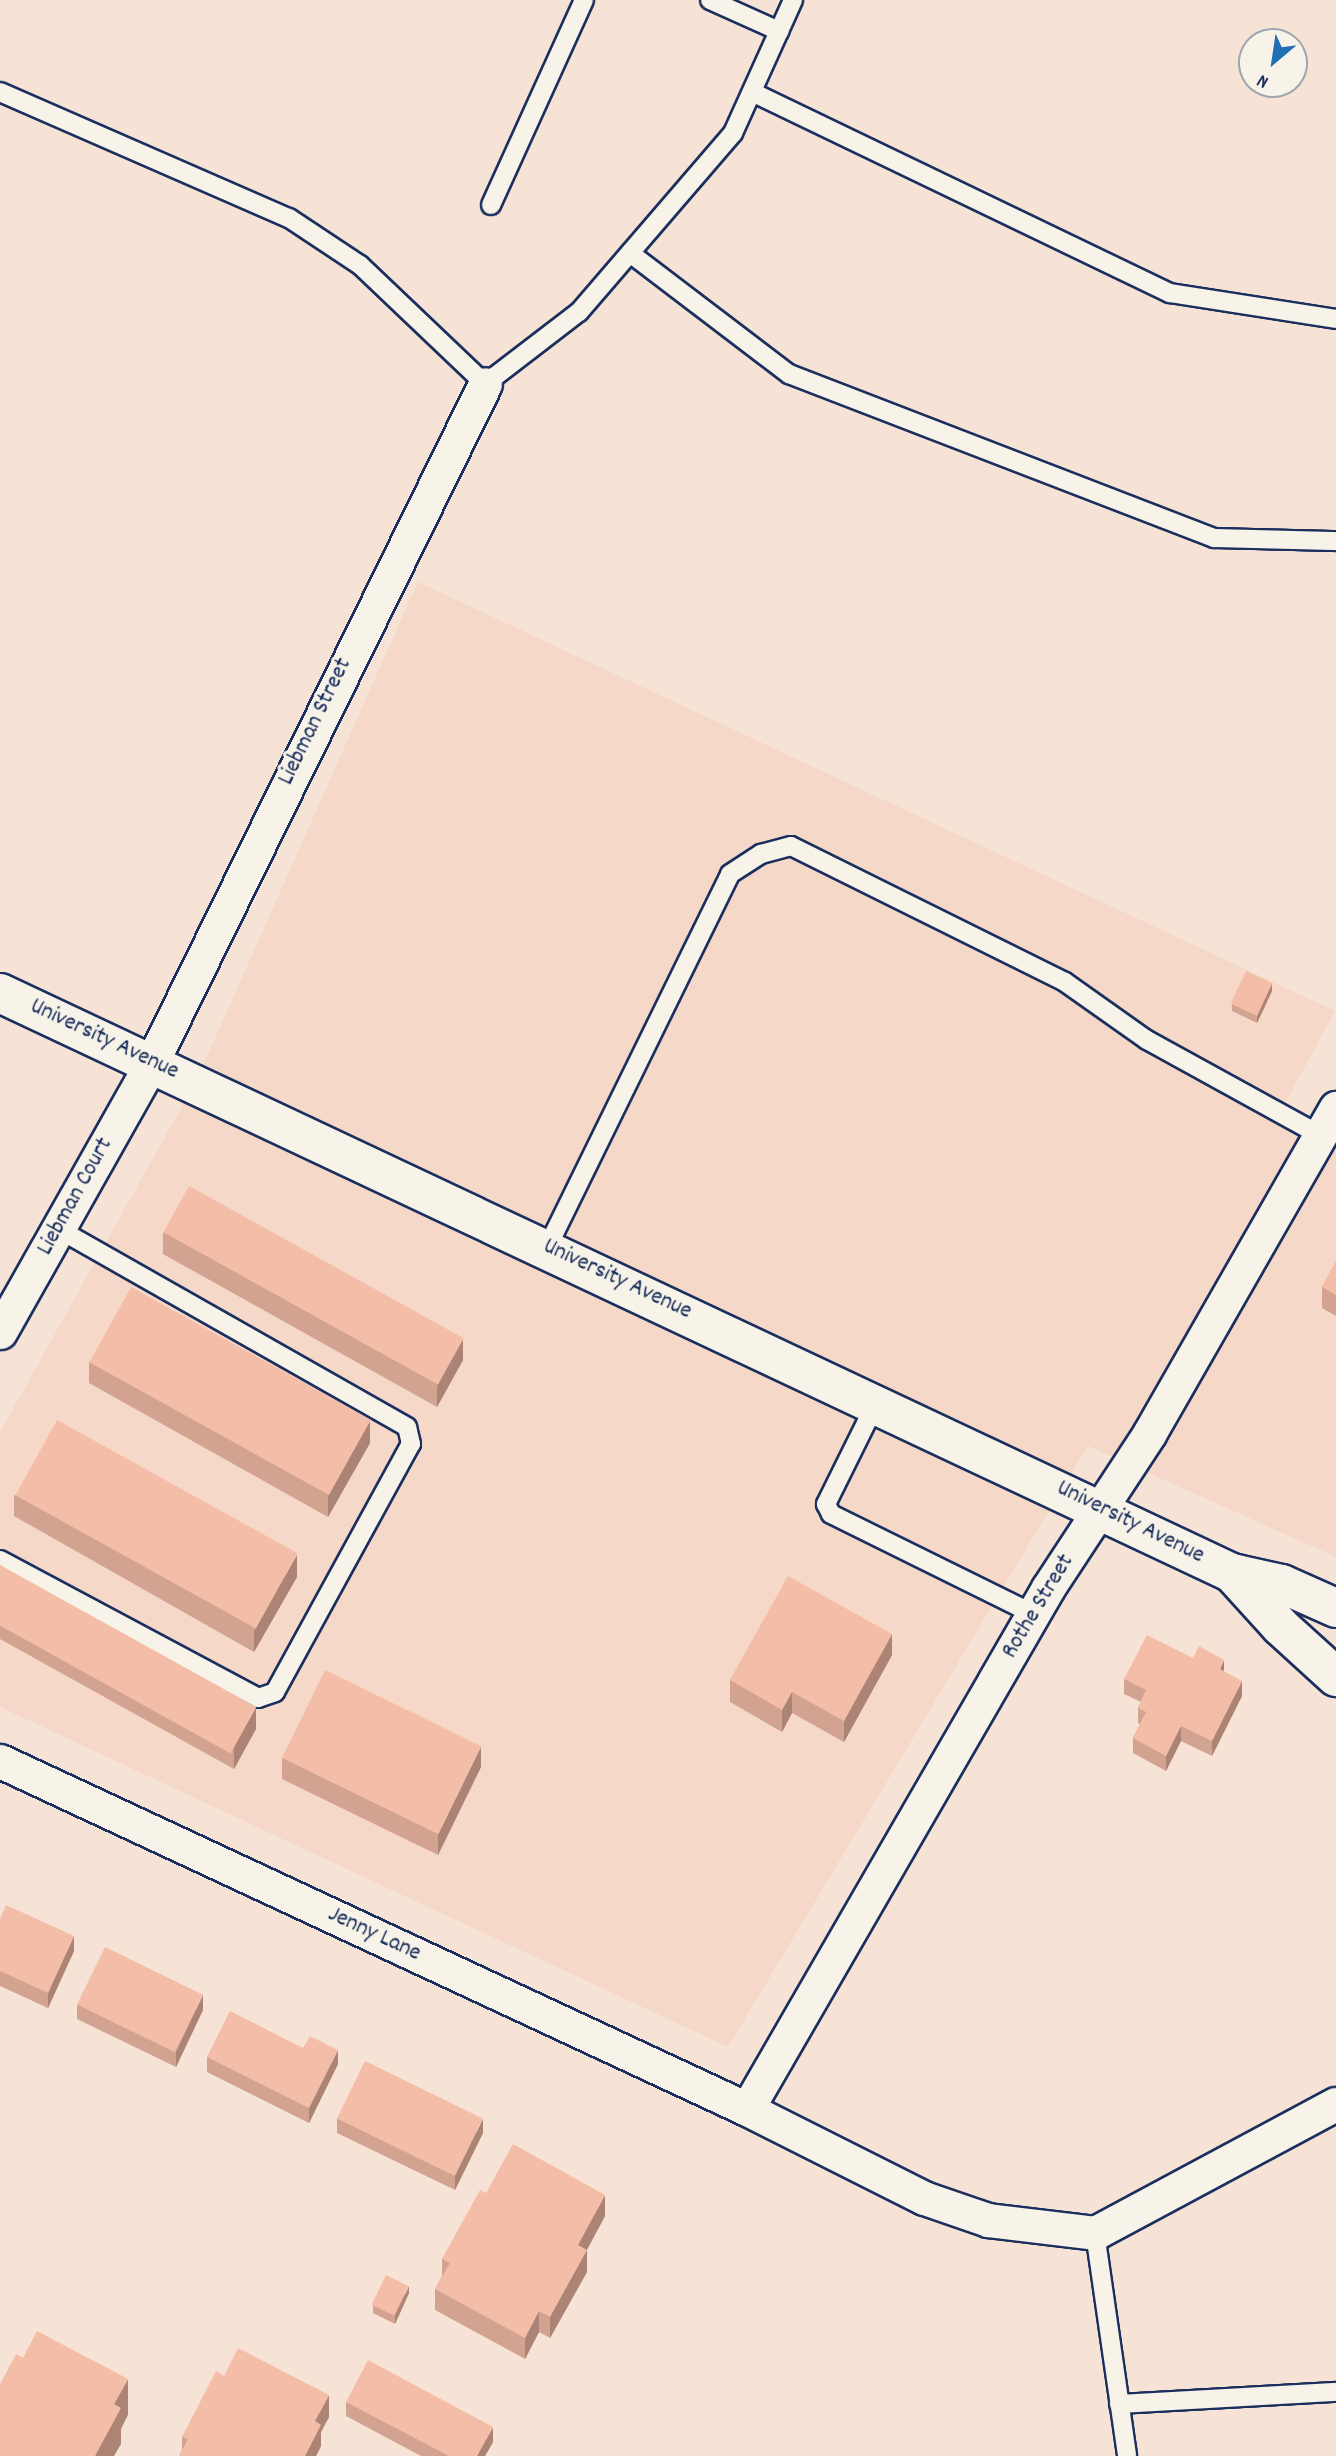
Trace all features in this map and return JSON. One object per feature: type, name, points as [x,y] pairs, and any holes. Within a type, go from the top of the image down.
[{"type":"main road","name":"University Avenue","points":[[0,993],[1101,1508],[1232,1573]]},
{"type":"main road","points":[[1232,1573],[1290,1587],[1336,1608]]},
{"type":"main road","points":[[1232,1573],[1274,1621],[1336,1677]]},
{"type":"street","name":"Liebman Street","points":[[152,1062],[485,384]]},
{"type":"street","name":"Liebman Court","points":[[0,1332],[152,1062]]},
{"type":"street","name":"Rothe Street","points":[[747,2109],[1033,1614],[1149,1434],[1328,1121]]},
{"type":"street","name":"Jenny Lane","points":[[0,1760],[747,2109],[924,2198],[988,2220],[1095,2233]]},
{"type":"street","points":[[1095,2233],[1336,2104]]},
{"type":"lane","points":[[491,205],[584,0]]},
{"type":"lane","points":[[710,0],[779,31]]},
{"type":"lane","points":[[0,92],[289,218],[360,265],[485,384],[579,313],[733,133],[793,0]]},
{"type":"lane","points":[[752,92],[1170,293],[1336,319]]},
{"type":"lane","points":[[630,253],[789,374],[1214,538],[1336,541]]},
{"type":"lane","points":[[547,1248],[730,874],[761,854],[791,846],[1065,982],[1147,1040],[1328,1121]]},
{"type":"lane","points":[[0,1560],[258,1698],[275,1692],[411,1444],[407,1427],[58,1229]]},
{"type":"lane","points":[[876,1403],[826,1504],[831,1514],[1033,1614]]},
{"type":"lane","points":[[1095,2233],[1127,2456]]},
{"type":"lane","points":[[1118,2404],[1336,2392]]},
{"type":"shaded area","points":[[418,582],[1335,1011],[1276,1120],[1336,1152],[1336,1557],[1088,1446],[728,2047],[0,1707],[0,1432],[195,1083]]},
{"type":"building","points":[[1246,971],[1272,983],[1257,1016],[1231,1004]]},
{"type":"building","points":[[189,1186],[464,1338],[438,1385],[163,1232]]},
{"type":"building","points":[[1336,1262],[1336,1295],[1322,1287]]},
{"type":"building","points":[[131,1287],[371,1420],[329,1495],[89,1362]]},
{"type":"building","points":[[57,1420],[298,1553],[256,1629],[15,1495]]},
{"type":"building","points":[[0,1565],[256,1707],[231,1753],[0,1626]]},
{"type":"building","points":[[788,1576],[892,1634],[844,1721],[792,1692],[782,1710],[730,1680]]},
{"type":"building","points":[[1147,1635],[1193,1658],[1199,1646],[1224,1660],[1220,1669],[1242,1681],[1212,1741],[1181,1726],[1166,1756],[1133,1738],[1146,1712],[1138,1708],[1146,1690],[1124,1679]]},
{"type":"building","points":[[325,1670],[481,1746],[438,1834],[282,1758]]},
{"type":"building","points":[[6,1905],[74,1936],[48,1993],[0,1971],[0,1919]]},
{"type":"building","points":[[105,1947],[203,1995],[175,2052],[77,2005]]},
{"type":"building","points":[[230,2011],[303,2048],[310,2036],[338,2050],[309,2108],[207,2057]]},
{"type":"building","points":[[365,2061],[483,2118],[455,2176],[337,2119]]},
{"type":"building","points":[[513,2144],[605,2195],[578,2245],[587,2250],[550,2317],[539,2311],[525,2338],[435,2289],[450,2263],[442,2259],[480,2190],[486,2193]]},
{"type":"building","points":[[386,2275],[408,2286],[394,2316],[372,2305]]},
{"type":"building","points":[[37,2331],[128,2379],[114,2404],[121,2408],[95,2456],[0,2456],[0,2384],[16,2354],[23,2358]]},
{"type":"building","points":[[238,2348],[329,2395],[315,2421],[321,2425],[305,2456],[179,2456],[188,2439],[182,2437],[216,2371],[224,2376]]},
{"type":"building","points":[[368,2360],[493,2427],[477,2456],[449,2456],[346,2402]]}]
